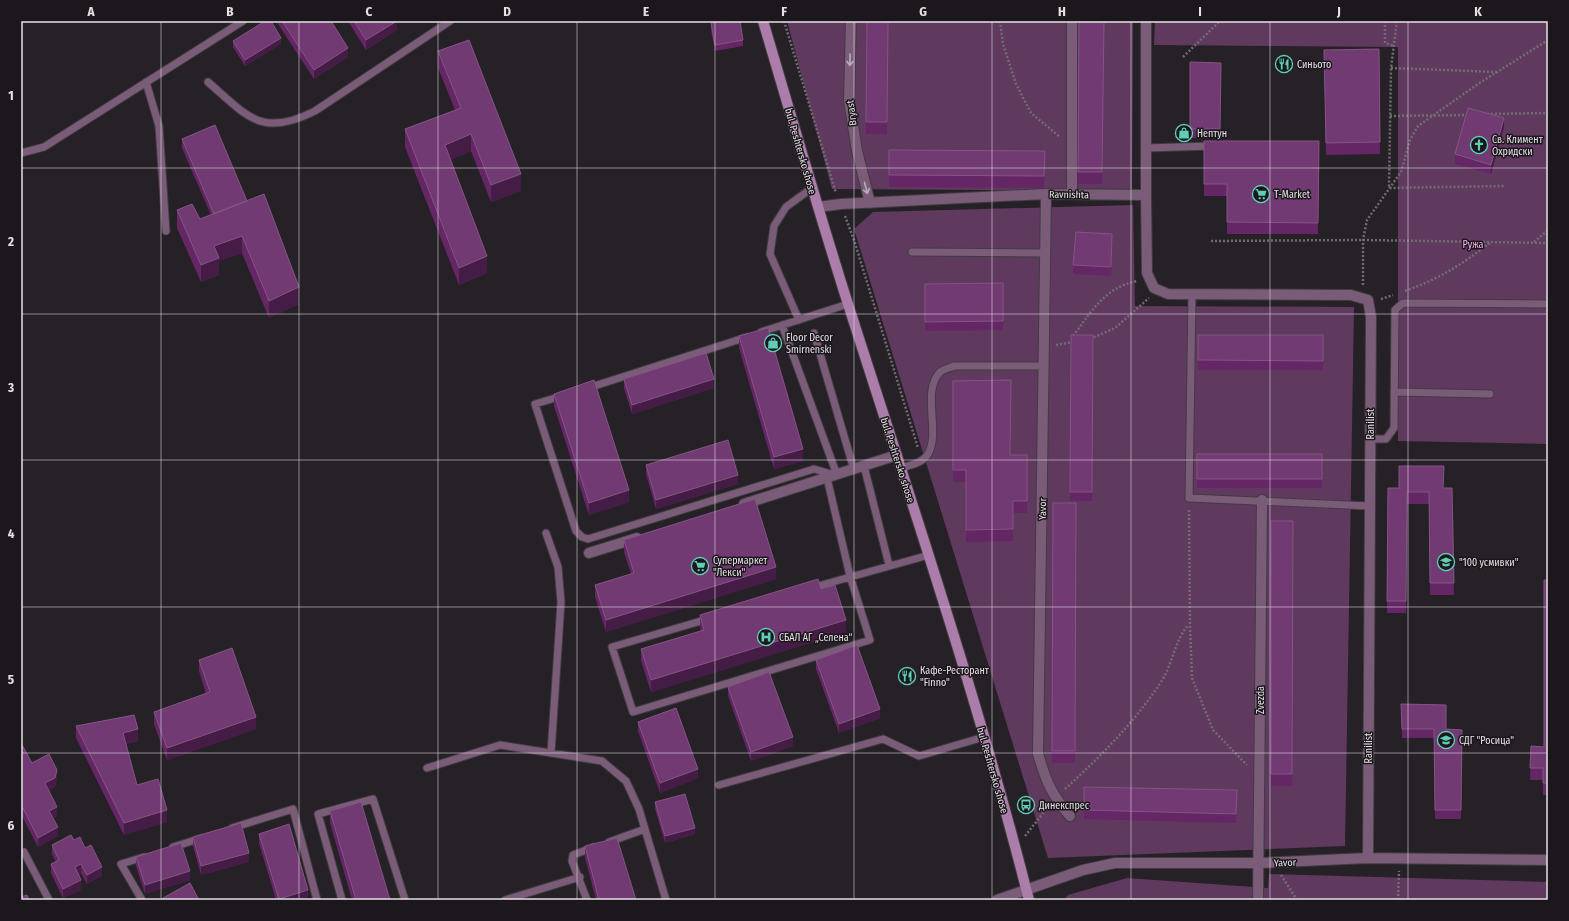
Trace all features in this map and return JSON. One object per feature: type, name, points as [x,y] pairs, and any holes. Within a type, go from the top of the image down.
[{"type":"main road","name":"bul. Peshtersko shose","points":[[763,21],[848,304],[929,555],[984,737],[1028,895]]},
{"type":"street","name":"Bryast","points":[[850,21],[849,100],[857,151],[870,203]]},
{"type":"street","points":[[1072,21],[1072,194]]},
{"type":"street","points":[[1146,21],[1147,273],[1154,288],[1168,294],[1351,295],[1365,301]]},
{"type":"street","name":"Ravnishta","points":[[818,207],[841,204],[1046,194],[1146,195]]},
{"type":"street","name":"Yavor","points":[[1046,194],[1038,754],[1045,777],[1055,798],[1070,816]]},
{"type":"street","name":"Ranilist","points":[[1365,301],[1371,317],[1368,858]]},
{"type":"street","points":[[738,506],[897,455]]},
{"type":"street","name":"Zvezda","points":[[1258,900],[1262,500]]},
{"type":"street","points":[[589,553],[648,534]]},
{"type":"street","name":"Yavor","points":[[998,900],[1028,895],[1083,870],[1115,863],[1258,863],[1368,858],[1548,860]]},
{"type":"lane","points":[[21,153],[44,147],[243,21]]},
{"type":"lane","points":[[208,82],[245,115],[262,122],[277,125],[299,119],[316,111],[450,21]]},
{"type":"lane","points":[[146,82],[159,126],[166,231]]},
{"type":"lane","points":[[1146,148],[1219,146]]},
{"type":"lane","points":[[800,320],[770,254],[774,226],[786,207],[812,188]]},
{"type":"lane","points":[[912,252],[1045,253]]},
{"type":"lane","points":[[1192,294],[1189,498],[1262,500],[1369,506]]},
{"type":"lane","points":[[1370,440],[1386,439],[1394,428],[1395,310],[1403,303],[1548,304]]},
{"type":"lane","points":[[580,390],[848,304]]},
{"type":"lane","points":[[782,325],[837,475]]},
{"type":"lane","points":[[814,333],[859,468],[888,565]]},
{"type":"lane","points":[[901,468],[922,460],[928,455],[931,444],[933,383],[941,371],[954,366],[1044,366]]},
{"type":"lane","points":[[572,392],[535,404],[576,531],[582,537],[588,539],[814,469],[837,475]]},
{"type":"lane","points":[[1394,392],[1490,394]]},
{"type":"lane","points":[[716,616],[612,647],[633,712],[870,640],[850,576],[827,478]]},
{"type":"lane","points":[[546,533],[558,566],[561,602],[551,753]]},
{"type":"lane","points":[[806,590],[888,565],[929,555]]},
{"type":"lane","points":[[719,785],[883,739],[919,756],[984,737]]},
{"type":"lane","points":[[427,768],[500,745],[602,761],[626,781],[639,809],[666,900]]},
{"type":"lane","points":[[342,900],[318,814],[373,799],[405,900]]},
{"type":"lane","points":[[226,830],[293,809],[317,900]]},
{"type":"lane","points":[[588,900],[580,877],[572,861],[573,855],[645,829]]},
{"type":"lane","points":[[166,850],[211,835]]},
{"type":"lane","points":[[24,852],[49,900]]},
{"type":"lane","points":[[142,900],[122,864],[151,854]]},
{"type":"lane","points":[[505,900],[580,877]]},
{"type":"path","points":[[784,21],[922,460]]},
{"type":"path","points":[[1000,21],[1003,44],[1016,84],[1030,113],[1072,147]]},
{"type":"path","points":[[1183,57],[1220,21]]},
{"type":"path","points":[[1385,21],[1385,43],[1394,46]]},
{"type":"path","points":[[1390,188],[1391,68],[1397,21]]},
{"type":"path","points":[[1491,242],[1457,268],[1432,280],[1365,301],[1363,240],[1367,220],[1401,172],[1410,140],[1418,126],[1548,40]]},
{"type":"path","points":[[1391,68],[1498,72]]},
{"type":"path","points":[[1479,114],[1548,113]]},
{"type":"path","points":[[1390,116],[1471,114]]},
{"type":"path","points":[[1390,188],[1504,186]]},
{"type":"path","points":[[1534,243],[1548,230]]},
{"type":"path","points":[[1211,241],[1363,240],[1548,243]]},
{"type":"path","points":[[1068,343],[1099,302],[1111,291],[1123,284],[1149,278]]},
{"type":"path","points":[[1086,340],[1100,336],[1115,328],[1158,290]]},
{"type":"path","points":[[1044,347],[1074,342]]},
{"type":"path","points":[[1189,498],[1192,678],[1213,730],[1260,778]]},
{"type":"path","points":[[1016,848],[1055,798],[1103,754],[1149,701],[1169,670],[1182,632],[1190,625]]},
{"type":"path","points":[[1398,900],[1399,858]]},
{"type":"path","points":[[1273,862],[1297,900]]},
{"type":"green space","points":[[787,21],[1133,21],[1132,191],[832,189]]},
{"type":"green space","name":"Ружа","points":[[1155,21],[1548,21],[1548,444],[1398,441],[1398,47],[1154,45]]},
{"type":"green space","points":[[1133,205],[1135,306],[1354,307],[1345,846],[1048,858],[854,229],[873,212]]},
{"type":"green space","points":[[1269,874],[1548,882],[1548,900],[1064,900],[1068,895],[1127,878],[1268,888]]},
{"type":"building","points":[[265,21],[271,21],[281,38],[245,60],[233,41]]},
{"type":"building","points":[[282,21],[331,21],[348,48],[314,70]]},
{"type":"building","points":[[354,21],[397,21],[366,40]]},
{"type":"building","points":[[740,21],[743,40],[715,45],[711,23]]},
{"type":"building","points":[[867,21],[888,21],[887,122],[866,122]]},
{"type":"building","points":[[1079,21],[1104,21],[1102,172],[1078,172]]},
{"type":"building","points":[[469,40],[521,174],[491,185],[471,134],[445,145],[487,256],[459,268],[405,129],[461,108],[438,51]]},
{"type":"building","points":[[1379,49],[1380,142],[1326,143],[1324,50]]},
{"type":"building","points":[[1190,62],[1221,63],[1220,129],[1190,129]]},
{"type":"building","name":"Св. Климент Охридски","points":[[1468,108],[1504,118],[1491,165],[1455,154]]},
{"type":"building","points":[[215,125],[247,201],[214,214],[182,139]]},
{"type":"building","name":"T-Market","points":[[1204,141],[1319,141],[1318,223],[1227,222],[1227,184],[1204,184]]},
{"type":"building","points":[[889,150],[1045,151],[1044,176],[889,175]]},
{"type":"building","points":[[264,194],[299,287],[269,301],[242,236],[214,246],[219,258],[201,265],[177,210],[192,204],[200,219]]},
{"type":"building","points":[[1076,232],[1112,234],[1111,267],[1073,265]]},
{"type":"building","points":[[1003,283],[1003,321],[925,322],[925,284]]},
{"type":"building","points":[[768,328],[803,449],[774,457],[739,336]]},
{"type":"building","points":[[1071,335],[1093,335],[1092,492],[1070,492]]},
{"type":"building","points":[[1198,335],[1323,335],[1323,361],[1198,360]]},
{"type":"building","points":[[706,353],[714,379],[632,405],[624,379]]},
{"type":"building","points":[[594,380],[629,490],[589,503],[554,394]]},
{"type":"building","points":[[1011,380],[1010,455],[1027,455],[1027,501],[1013,501],[1013,529],[966,530],[966,470],[953,470],[953,381]]},
{"type":"building","points":[[728,440],[738,475],[656,500],[646,465]]},
{"type":"building","points":[[1197,454],[1322,454],[1322,479],[1197,479]]},
{"type":"building","points":[[1399,466],[1444,466],[1443,488],[1452,488],[1454,583],[1430,583],[1429,492],[1407,492],[1406,601],[1387,601],[1388,488],[1399,488]]},
{"type":"building","name":"Супермаркет \"Лекси\"","points":[[755,499],[776,567],[606,620],[595,585],[634,573],[624,540]]},
{"type":"building","points":[[1053,503],[1076,503],[1075,751],[1052,751]]},
{"type":"building","points":[[1271,521],[1293,521],[1292,774],[1271,774]]},
{"type":"building","name":"СБАЛ АГ „Селена“","points":[[818,579],[821,589],[835,585],[846,620],[651,680],[641,649],[704,630],[700,615]]},
{"type":"building","points":[[1544,580],[1548,580],[1548,783],[1543,783],[1543,768],[1530,768],[1531,746],[1544,747]]},
{"type":"building","points":[[857,645],[880,709],[839,724],[816,660]]},
{"type":"building","points":[[232,648],[256,717],[167,748],[154,712],[210,692],[199,660]]},
{"type":"building","points":[[769,672],[793,737],[751,752],[728,687]]},
{"type":"building","points":[[1401,704],[1446,705],[1446,729],[1462,730],[1461,810],[1435,810],[1434,729],[1402,729]]},
{"type":"building","points":[[676,708],[698,769],[660,783],[638,722]]},
{"type":"building","points":[[134,715],[138,729],[123,733],[137,785],[158,779],[167,810],[124,823],[76,726]]},
{"type":"building","points":[[21,743],[32,763],[49,754],[57,770],[55,778],[45,783],[57,807],[49,811],[58,827],[38,838],[21,804]]},
{"type":"building","points":[[1084,787],[1237,790],[1236,814],[1084,810]]},
{"type":"building","points":[[685,794],[695,828],[665,836],[655,802]]},
{"type":"building","points":[[361,802],[390,900],[356,900],[330,811]]},
{"type":"building","points":[[241,823],[249,853],[201,866],[193,837]]},
{"type":"building","points":[[289,824],[308,890],[279,899],[259,834]]},
{"type":"building","points":[[71,835],[74,840],[80,837],[85,848],[91,845],[102,867],[87,875],[81,864],[75,867],[81,880],[63,889],[51,864],[59,860],[52,845]]},
{"type":"building","points":[[617,838],[636,900],[599,900],[585,846]]},
{"type":"building","points":[[181,843],[190,871],[145,885],[136,857]]},
{"type":"building","points":[[190,883],[199,900],[164,900],[163,898]]},
{"type":"building","points":[[27,895],[29,900],[21,900],[21,897]]},
{"type":"place","name":"Синьото","points":[[1284,64]]},
{"type":"place","name":"Нептун","points":[[1184,133]]},
{"type":"place","name":"Св. Климент Охридски","points":[[1479,145]]},
{"type":"place","name":"T-Market","points":[[1261,194]]},
{"type":"place","name":"Floor Decor Smirnenski","points":[[773,343]]},
{"type":"place","name":"\"100 усмивки\"","points":[[1446,562]]},
{"type":"place","name":"Супермаркет \"Лекси\"","points":[[700,566]]},
{"type":"place","name":"СБАЛ АГ „Селена“","points":[[766,637]]},
{"type":"place","name":"Кафе-Ресторант \"Finno\"","points":[[907,676]]},
{"type":"place","name":"СДГ \"Росица\"","points":[[1446,740]]},
{"type":"place","name":"Динекспрес","points":[[1026,805]]}]
